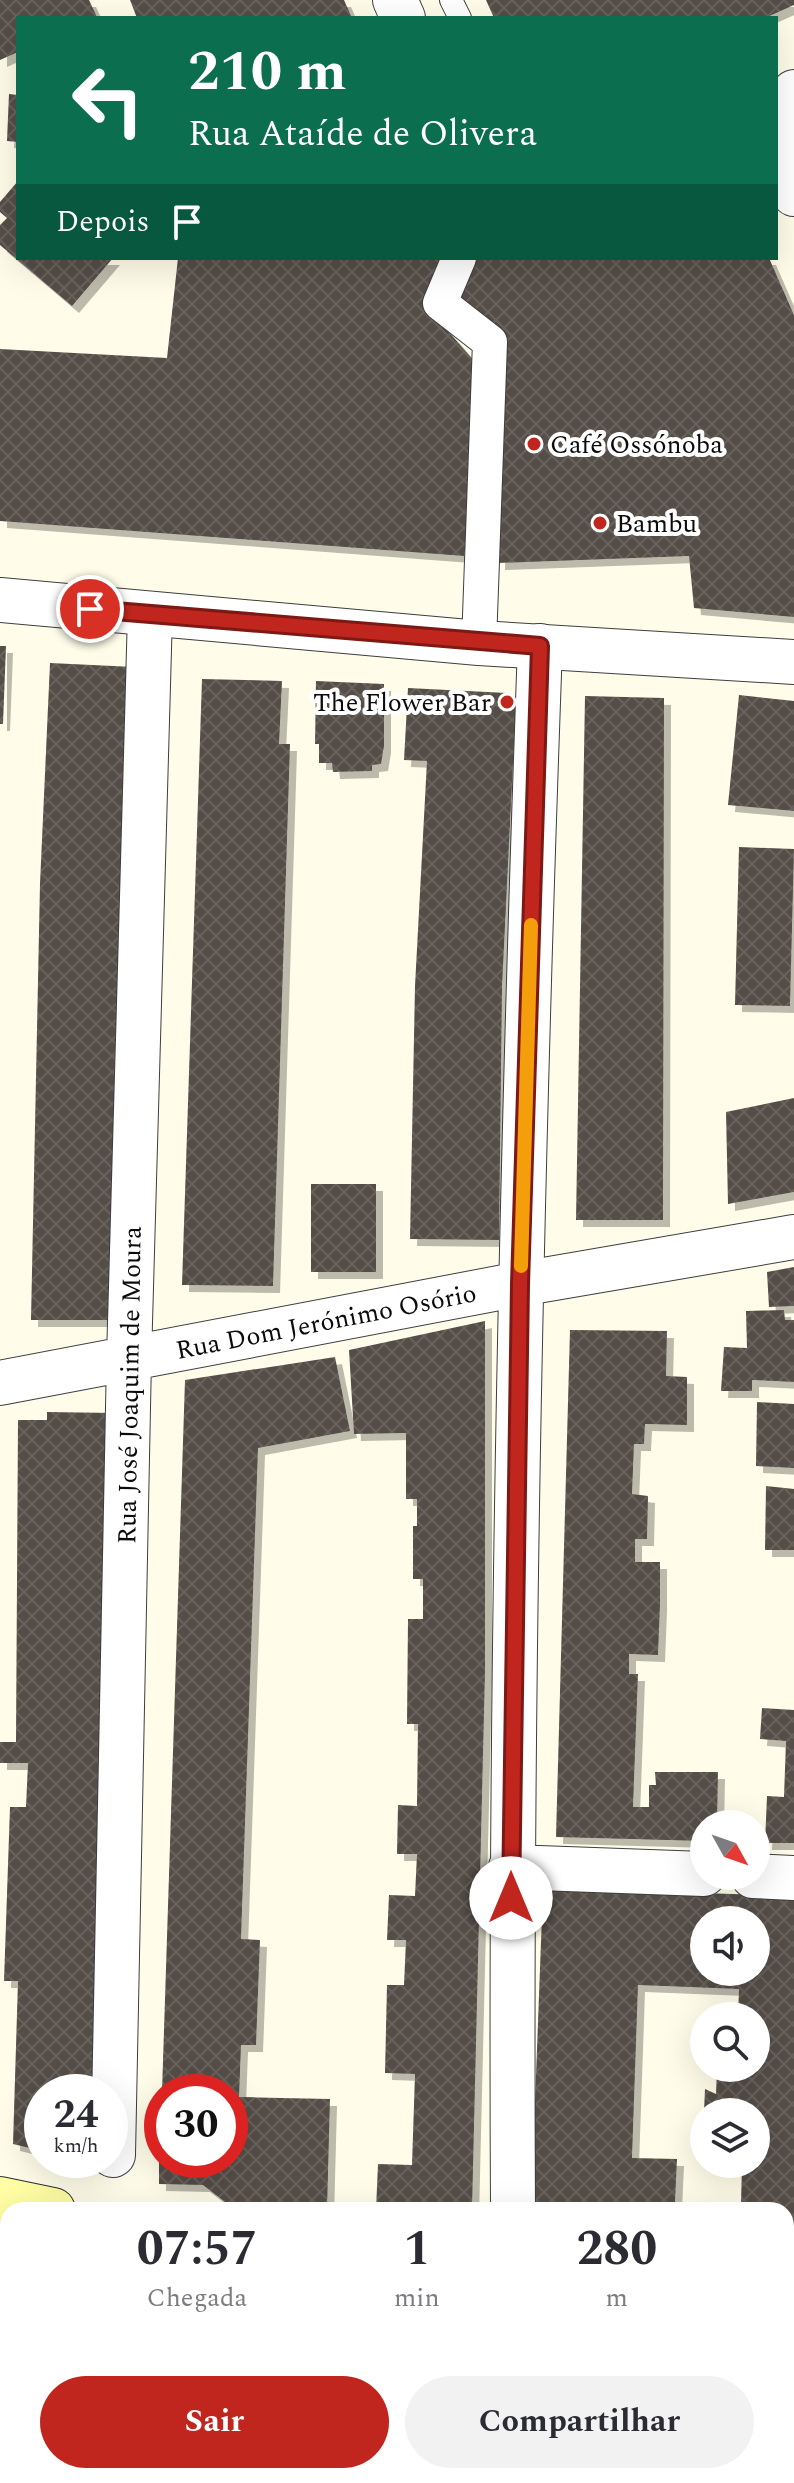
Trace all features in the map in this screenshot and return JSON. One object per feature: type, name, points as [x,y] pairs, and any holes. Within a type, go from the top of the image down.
[{"type":"street","points":[[778,130],[794,92]]},
{"type":"street","points":[[778,158],[794,194]]},
{"type":"street","points":[[458,260],[440,303],[490,342],[479,643]]},
{"type":"street","points":[[0,600],[479,643],[794,662]]},
{"type":"street","name":"Rua José Joaquim de Moura","points":[[115,2074],[129,1358],[150,614]]},
{"type":"street","points":[[513,2202],[511,1867],[520,1284],[540,646]]},
{"type":"street","name":"Rua Dom Jerónimo Osório","points":[[0,1381],[520,1284],[794,1237]]},
{"type":"street","points":[[511,1867],[690,1873]]},
{"type":"street","points":[[770,1877],[794,1878]]},
{"type":"building","points":[[0,0],[89,0],[97,16],[16,16],[16,53],[0,60]]},
{"type":"building","points":[[130,0],[344,0],[351,16],[136,16]]},
{"type":"building","points":[[486,0],[794,0],[794,5],[769,16],[493,16]]},
{"type":"building","points":[[9,94],[16,95],[16,142],[7,141]]},
{"type":"building","points":[[16,183],[16,259],[0,245],[0,225],[7,218],[0,212],[0,202]]},
{"type":"building","points":[[18,260],[111,260],[72,306]]},
{"type":"building","points":[[178,260],[442,260],[424,304],[490,379],[464,556],[0,521],[0,349],[167,358]]},
{"type":"building","points":[[472,260],[770,260],[794,315],[794,617],[694,608],[689,556],[498,563],[504,344],[458,294]]},
{"type":"building","points":[[0,646],[6,646],[3,724],[0,724]]},
{"type":"building","points":[[50,663],[134,667],[115,1049],[110,1320],[31,1320],[40,884]]},
{"type":"building","points":[[202,679],[282,681],[279,744],[290,744],[273,1286],[182,1285]]},
{"type":"building","points":[[316,681],[384,684],[384,746],[381,764],[372,765],[372,771],[333,772],[332,763],[319,763],[319,744],[315,744]]},
{"type":"building","points":[[408,688],[507,693],[516,701],[502,987],[499,1240],[410,1239],[415,986],[427,761],[404,760]]},
{"type":"building","points":[[739,695],[794,701],[794,811],[728,805]]},
{"type":"building","points":[[585,696],[664,698],[663,1220],[576,1220]]},
{"type":"building","points":[[739,847],[794,849],[790,1006],[735,1005]]},
{"type":"building","points":[[794,1098],[794,1192],[728,1204],[726,1112]]},
{"type":"building","points":[[311,1184],[376,1184],[376,1272],[311,1272]]},
{"type":"building","points":[[794,1267],[794,1306],[769,1307],[767,1272]]},
{"type":"building","points":[[784,1310],[785,1320],[794,1320],[794,1382],[752,1380],[752,1391],[721,1391],[724,1347],[747,1348],[746,1311]]},
{"type":"building","points":[[485,1321],[485,1672],[472,2202],[376,2202],[378,2164],[412,2165],[415,2074],[385,2073],[387,1985],[404,1985],[406,1940],[387,1940],[389,1895],[415,1896],[417,1854],[397,1854],[398,1805],[417,1806],[418,1724],[407,1724],[408,1619],[423,1619],[423,1579],[413,1579],[413,1526],[417,1526],[417,1499],[406,1499],[406,1433],[354,1434],[349,1350]]},
{"type":"building","points":[[570,1330],[667,1331],[666,1376],[687,1377],[687,1425],[645,1424],[644,1444],[634,1444],[632,1494],[648,1496],[647,1539],[635,1539],[635,1562],[660,1562],[660,1605],[658,1655],[629,1654],[629,1674],[638,1674],[633,1807],[649,1807],[649,1785],[656,1785],[655,1772],[718,1772],[717,1810],[690,1810],[690,1841],[556,1837]]},
{"type":"building","points":[[335,1357],[350,1431],[258,1448],[241,1939],[260,1940],[256,2045],[241,2045],[240,2074],[163,2074],[185,1380]]},
{"type":"building","points":[[757,1402],[794,1404],[794,1468],[756,1466]]},
{"type":"building","points":[[47,1412],[115,1413],[97,2074],[24,2074],[24,2147],[13,2144],[18,1981],[4,1981],[10,1807],[26,1807],[28,1763],[0,1763],[0,1742],[16,1742],[18,1420],[47,1420]]},
{"type":"building","points":[[766,1486],[794,1489],[794,1550],[765,1550]]},
{"type":"building","points":[[762,1708],[794,1710],[794,1843],[770,1843],[770,1810],[766,1810],[767,1796],[784,1797],[786,1741],[760,1739]]},
{"type":"building","points":[[543,1888],[794,1896],[794,2202],[741,2202],[742,2178],[770,2178],[770,2098],[705,2098],[705,2089],[716,2094],[716,2082],[770,2082],[770,2002],[739,2002],[739,1989],[638,1985],[632,2158],[677,2159],[675,2202],[531,2202]]},
{"type":"building","points":[[248,2097],[330,2099],[327,2202],[225,2202],[203,2185],[159,2184],[159,2178],[248,2178]]},
{"type":"slow traffic","points":[[521,1266],[531,925]]},
{"type":"place","name":"Café Ossónoba","points":[[534,444]]},
{"type":"place","name":"Bambu","points":[[600,523]]},
{"type":"place","name":"The Flower Bar","points":[[507,702]]},
{"type":"route","points":[[90,609],[540,646],[520,1284],[511,1898]]}]
